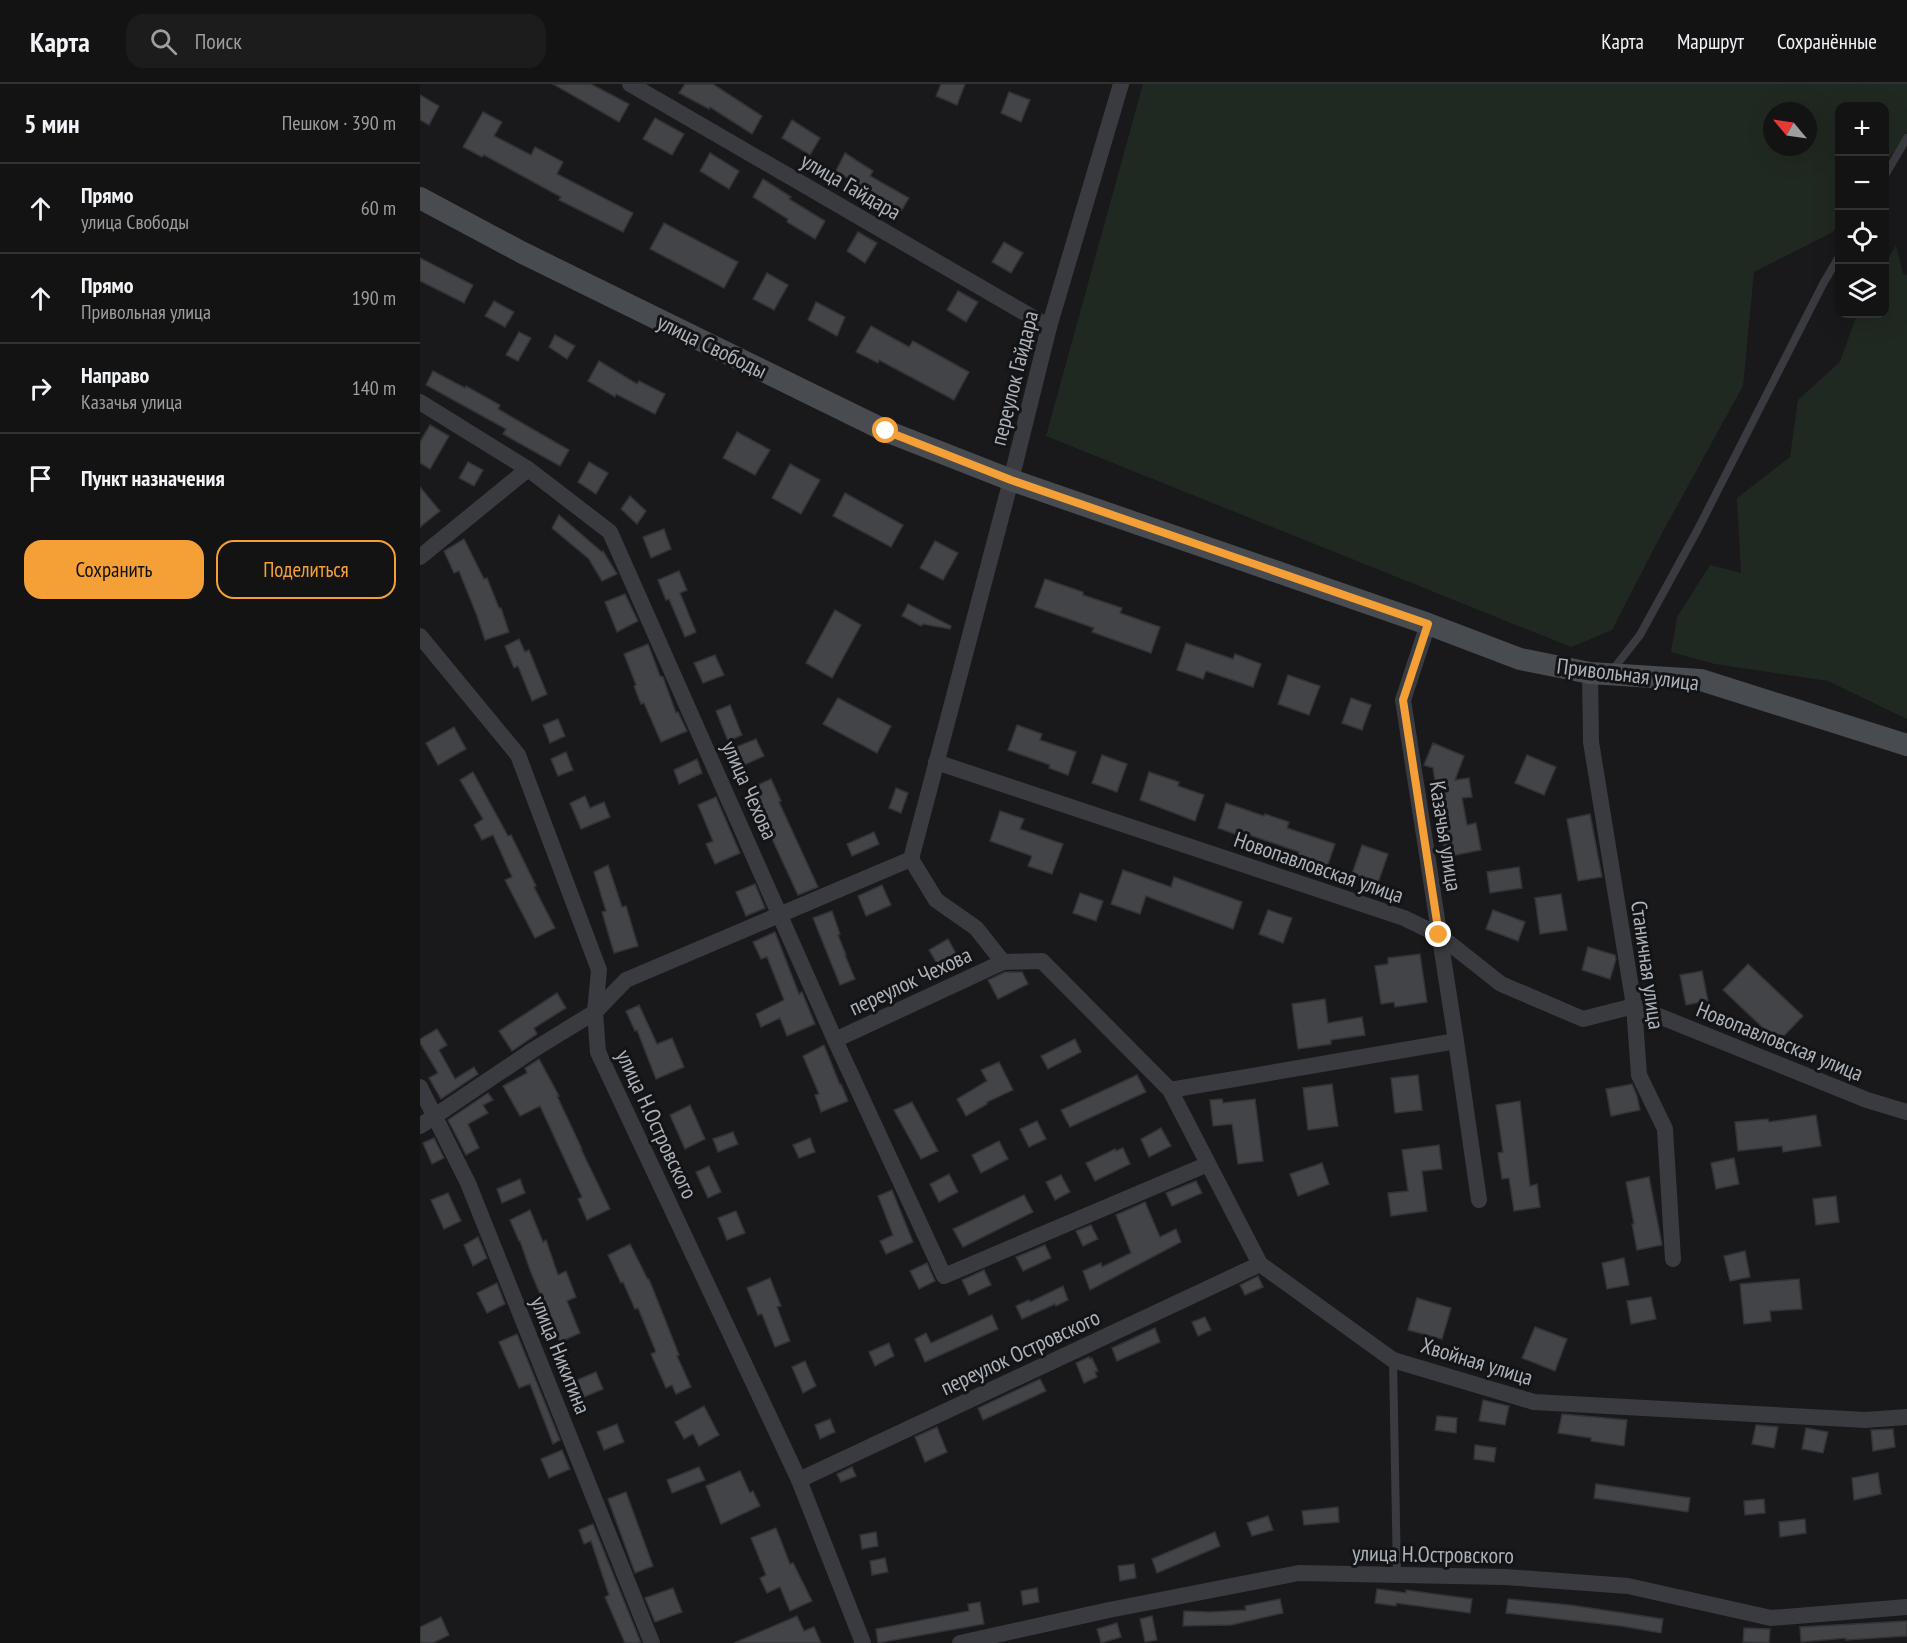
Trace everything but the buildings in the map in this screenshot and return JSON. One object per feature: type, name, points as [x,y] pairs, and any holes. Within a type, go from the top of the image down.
[{"type":"street","name":"улица Гайдара","points":[[630,84],[1049,327]]},
{"type":"street","name":"переулок Гайдара","points":[[911,859],[1049,327],[1121,84]]},
{"type":"street","name":"улица Свободы","points":[[420,198],[521,252],[886,431],[1011,480]]},
{"type":"street","name":"улица Чехова","points":[[420,402],[528,469],[610,532],[835,1040],[944,1276],[1208,1164]]},
{"type":"street","points":[[420,557],[528,469]]},
{"type":"street","name":"Привольная улица","points":[[1011,480],[1428,624],[1520,659],[1599,674],[1701,680],[1907,745]]},
{"type":"street","name":"Казачья улица","points":[[1428,624],[1403,700],[1479,1200]]},
{"type":"street","name":"улица Н.Островского","points":[[420,636],[518,755],[599,970],[595,1012],[598,1052],[799,1480],[863,1643]]},
{"type":"street","name":"Станичная улица","points":[[1599,674],[1590,742],[1634,1006],[1639,1075],[1665,1130],[1673,1259]]},
{"type":"street","name":"Новопавловская улица","points":[[936,762],[1404,918],[1439,935],[1501,984],[1583,1019],[1634,1006],[1867,1100],[1907,1112]]},
{"type":"street","points":[[420,1126],[532,1050],[595,1012],[626,980],[911,859],[936,900],[976,928],[1003,962]]},
{"type":"street","name":"Хвойная улица","points":[[1003,962],[1042,961],[1170,1090],[1260,1264],[1393,1360],[1534,1402],[1865,1420],[1907,1417]]},
{"type":"street","name":"переулок Чехова","points":[[835,1040],[1003,962]]},
{"type":"street","points":[[1170,1090],[1456,1041]]},
{"type":"street","name":"улица Никитина","points":[[420,1087],[468,1183],[652,1643]]},
{"type":"street","name":"переулок Островского","points":[[799,1480],[1260,1264]]},
{"type":"street","name":"улица Н.Островского","points":[[960,1643],[1109,1610],[1299,1573],[1505,1577],[1628,1586],[1771,1618],[1907,1607]]},
{"type":"lane","points":[[1889,169],[1907,138]]},
{"type":"lane","points":[[1599,674],[1640,636],[1698,529],[1835,262]]},
{"type":"lane","points":[[1393,1360],[1397,1575]]},
{"type":"shaded area","points":[[1143,84],[1907,84],[1907,133],[1889,158],[1889,102],[1835,102],[1835,229],[1754,272],[1743,386],[1662,533],[1612,630],[1571,647],[1046,436]]},
{"type":"shaded area","points":[[1896,245],[1903,274],[1907,275],[1907,719],[1828,681],[1715,664],[1671,652],[1677,617],[1710,565],[1741,573],[1737,498],[1790,457],[1798,400],[1840,362],[1856,318],[1889,318],[1889,258]]},
{"type":"route","points":[[886,431],[1011,480],[1428,624],[1403,700],[1439,935]]}]
